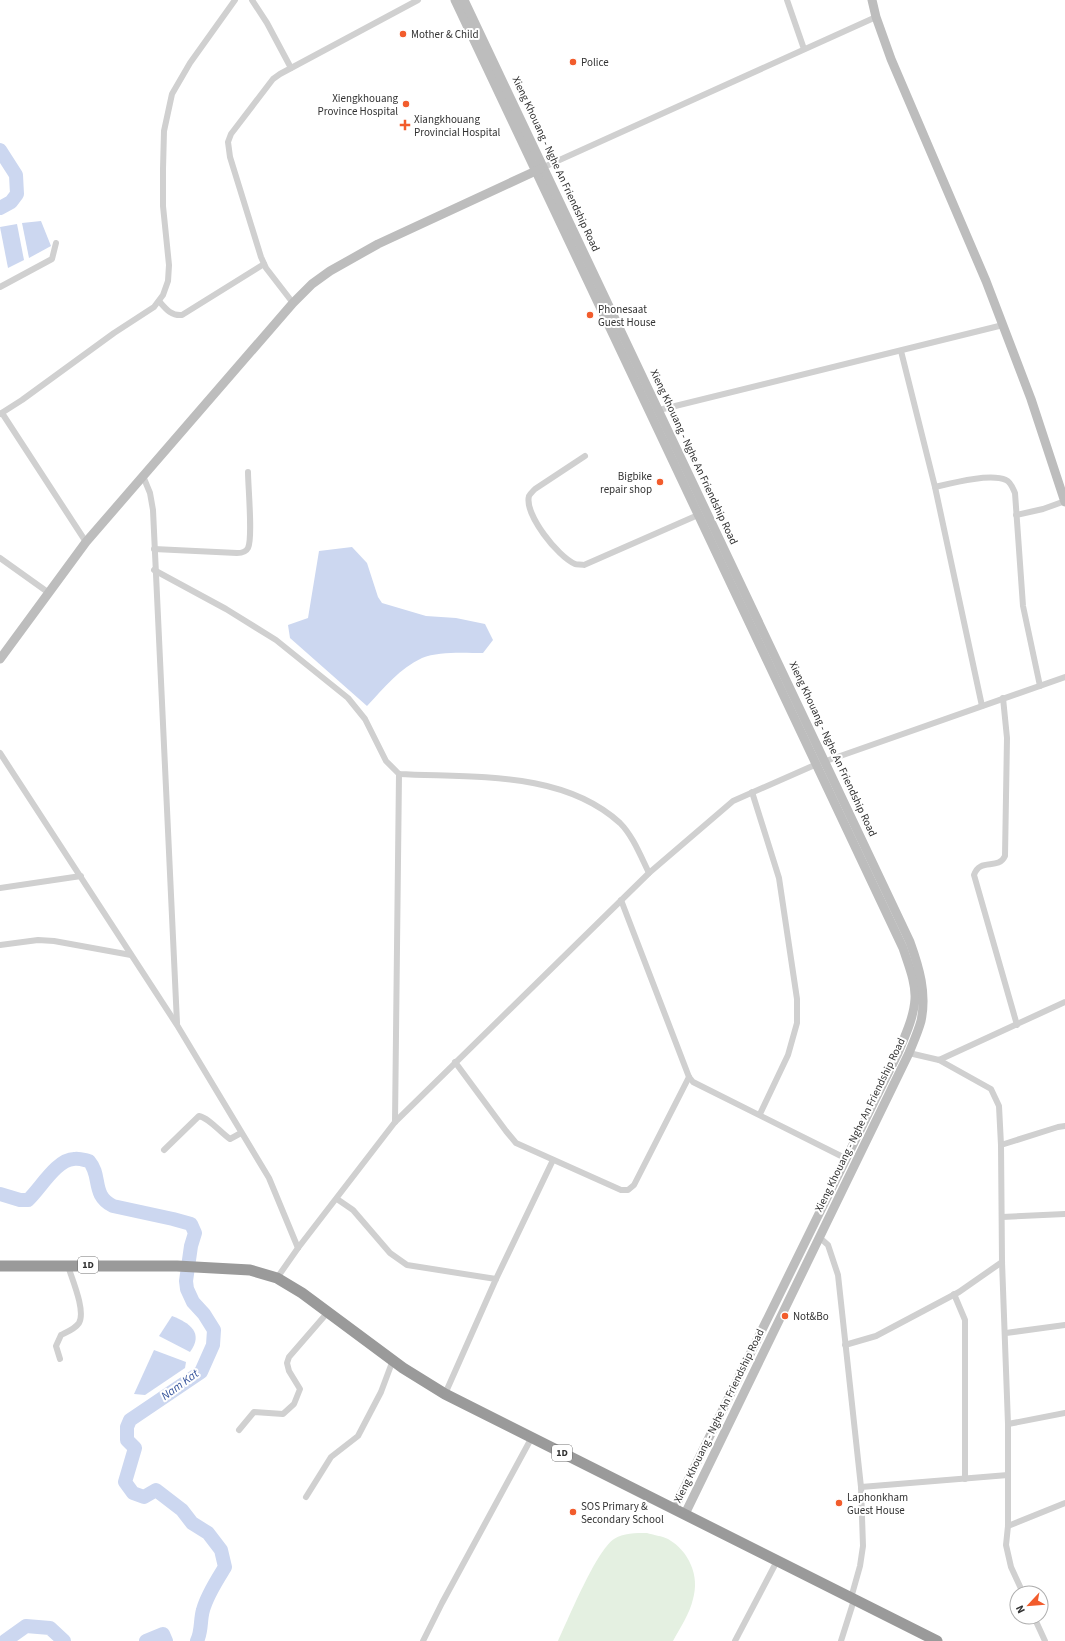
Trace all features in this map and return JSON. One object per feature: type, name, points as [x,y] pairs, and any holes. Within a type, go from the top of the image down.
[{"type":"highway","name":"1D","points":[[0,1266],[176,1266],[250,1270],[277,1278],[302,1293],[392,1360],[445,1394],[934,1640]]},
{"type":"street","points":[[86,542],[1,413],[114,332],[154,307],[159,301],[168,282],[169,265],[163,206],[163,169],[164,131],[172,94],[190,62],[235,0]]},
{"type":"street","points":[[252,0],[267,23],[291,68]]},
{"type":"street","points":[[293,303],[264,264],[230,157],[228,142],[231,134],[273,79],[418,0]]},
{"type":"street","name":"Xieng Khouang - Nghe An Friendship Road","points":[[455,0],[698,515],[910,942],[920,968],[923,996],[921,1021],[909,1053],[685,1514]]},
{"type":"street","name":"Xieng Khouang - Nghe An Friendship Road","points":[[464,0],[659,410],[821,763],[903,948],[912,973],[915,998],[911,1018],[898,1053],[674,1509]]},
{"type":"street","points":[[787,0],[804,49]]},
{"type":"street","points":[[872,0],[876,17],[891,59],[986,281],[1003,325],[1031,399],[1065,502],[1016,515]]},
{"type":"street","points":[[0,659],[86,542],[293,303],[312,284],[330,271],[378,244],[544,167],[876,17]]},
{"type":"street","points":[[0,287],[52,259],[56,242]]},
{"type":"street","points":[[159,301],[169,312],[175,315],[182,315],[264,264]]},
{"type":"street","points":[[650,414],[659,410],[1003,325]]},
{"type":"street","points":[[901,351],[935,487],[982,706]]},
{"type":"street","points":[[585,456],[535,489],[529,496],[530,510],[548,540],[562,556],[575,564],[584,565],[698,515]]},
{"type":"street","points":[[154,549],[237,553],[244,552],[248,548],[250,536],[248,472]]},
{"type":"street","points":[[143,476],[150,492],[153,510],[154,570],[177,1024]]},
{"type":"street","points":[[935,487],[988,478],[1007,480],[1015,493],[1023,606],[1040,686]]},
{"type":"street","points":[[0,558],[49,593]]},
{"type":"street","points":[[154,570],[226,609],[276,640],[348,698],[365,719],[386,761],[399,774],[498,779],[549,786],[590,801],[620,823],[629,834],[649,873]]},
{"type":"street","points":[[277,1278],[298,1248],[395,1122],[620,900],[733,801],[821,763],[1065,677]]},
{"type":"street","points":[[1003,698],[1007,738],[1006,856],[1000,863],[980,866],[976,869],[974,875],[1017,1025]]},
{"type":"street","points":[[0,753],[177,1024],[269,1178],[298,1248]]},
{"type":"street","points":[[395,1122],[399,774]]},
{"type":"street","points":[[752,792],[779,878],[797,999],[797,1023],[788,1055],[760,1114]]},
{"type":"street","points":[[0,888],[81,876]]},
{"type":"street","points":[[620,900],[689,1077],[694,1082],[855,1163]]},
{"type":"street","points":[[0,945],[38,940],[54,941],[131,955]]},
{"type":"street","points":[[939,1060],[1065,1002]]},
{"type":"street","points":[[909,1053],[939,1060],[991,1089],[999,1106],[1001,1145],[1002,1262],[1006,1333],[1008,1424],[1008,1526],[1006,1545],[1007,1556],[1020,1585]]},
{"type":"street","points":[[455,1062],[516,1143],[621,1190],[628,1190],[634,1184],[689,1077]]},
{"type":"street","points":[[164,1150],[200,1116],[206,1117],[217,1130],[230,1139],[241,1133]]},
{"type":"street","points":[[1001,1145],[1065,1126]]},
{"type":"street","points":[[445,1394],[496,1278],[553,1160]]},
{"type":"street","points":[[337,1199],[353,1210],[390,1253],[407,1265],[496,1278]]},
{"type":"street","points":[[1002,1217],[1065,1214]]},
{"type":"street","points":[[819,1238],[828,1245],[838,1275],[861,1487],[862,1546],[860,1566],[841,1641]]},
{"type":"street","points":[[845,1345],[876,1336],[954,1294],[1002,1262]]},
{"type":"street","points":[[60,1359],[56,1346],[60,1335],[72,1329],[79,1323],[81,1309],[68,1266]]},
{"type":"street","points":[[954,1294],[965,1320],[965,1479]]},
{"type":"street","points":[[239,1430],[254,1412],[283,1414],[294,1404],[300,1388],[289,1372],[287,1364],[289,1358],[328,1312]]},
{"type":"street","points":[[1006,1333],[1065,1325]]},
{"type":"street","points":[[306,1497],[331,1457],[358,1436],[381,1392],[392,1360]]},
{"type":"street","points":[[1008,1424],[1065,1413]]},
{"type":"street","points":[[423,1641],[532,1437]]},
{"type":"street","points":[[861,1487],[1008,1475]]},
{"type":"street","points":[[1008,1526],[1065,1503]]},
{"type":"street","points":[[735,1641],[777,1561]]},
{"type":"street","points":[[1038,1625],[1045,1641]]},
{"type":"green space","points":[[647,1533],[666,1538],[675,1544],[687,1557],[694,1573],[695,1590],[692,1604],[673,1641],[558,1641],[591,1570],[607,1546],[614,1539],[625,1534]]},
{"type":"water","points":[[41,221],[51,246],[29,258],[22,223]]},
{"type":"water","points":[[17,224],[24,260],[8,268],[0,227]]},
{"type":"water","points":[[352,547],[367,563],[378,597],[382,603],[426,616],[456,618],[485,624],[493,640],[483,653],[436,654],[414,662],[399,673],[367,706],[290,638],[288,625],[308,618],[319,551]]},
{"type":"water","points":[[172,1316],[189,1325],[195,1334],[196,1339],[190,1352],[159,1336]]},
{"type":"water","points":[[154,1350],[186,1362],[185,1368],[145,1395],[134,1394]]},
{"type":"waterway","name":"Nam Kat","points":[[0,150],[16,175],[17,194],[11,202],[0,208]]},
{"type":"waterway","name":"Nam Kat","points":[[0,1194],[20,1200],[28,1200],[49,1175],[61,1164],[68,1160],[82,1159],[89,1161],[93,1167],[99,1191],[106,1202],[113,1206],[191,1224],[195,1233],[191,1246],[186,1281],[187,1289],[193,1302],[204,1314],[214,1330],[213,1345],[201,1372],[130,1420],[127,1427],[127,1440],[135,1448],[125,1482],[133,1493],[144,1497],[156,1490],[182,1510],[192,1523],[208,1533],[221,1550],[225,1567],[212,1588],[205,1604],[202,1614],[200,1633],[197,1641]]},
{"type":"waterway","name":"Nam Kat","points":[[5,1641],[26,1626],[50,1628],[64,1641]]},
{"type":"waterway","name":"Nam Kat","points":[[146,1641],[163,1634],[166,1641]]},
{"type":"place","name":"Mother & Child","points":[[403,34]]},
{"type":"place","name":"Police","points":[[573,62]]},
{"type":"place","name":"Xiengkhouang Province Hospital","points":[[406,104]]},
{"type":"place","name":"Xiangkhouang Provincial Hospital","points":[[405,125]]},
{"type":"place","name":"Phonesaat Guest House","points":[[590,315]]},
{"type":"place","name":"Bigbike repair shop","points":[[660,482]]},
{"type":"place","name":"Not&Bo","points":[[785,1316]]},
{"type":"place","name":"Laphonkham Guest House","points":[[839,1503]]},
{"type":"place","name":"SOS Primary & Secondary School","points":[[573,1512]]}]
